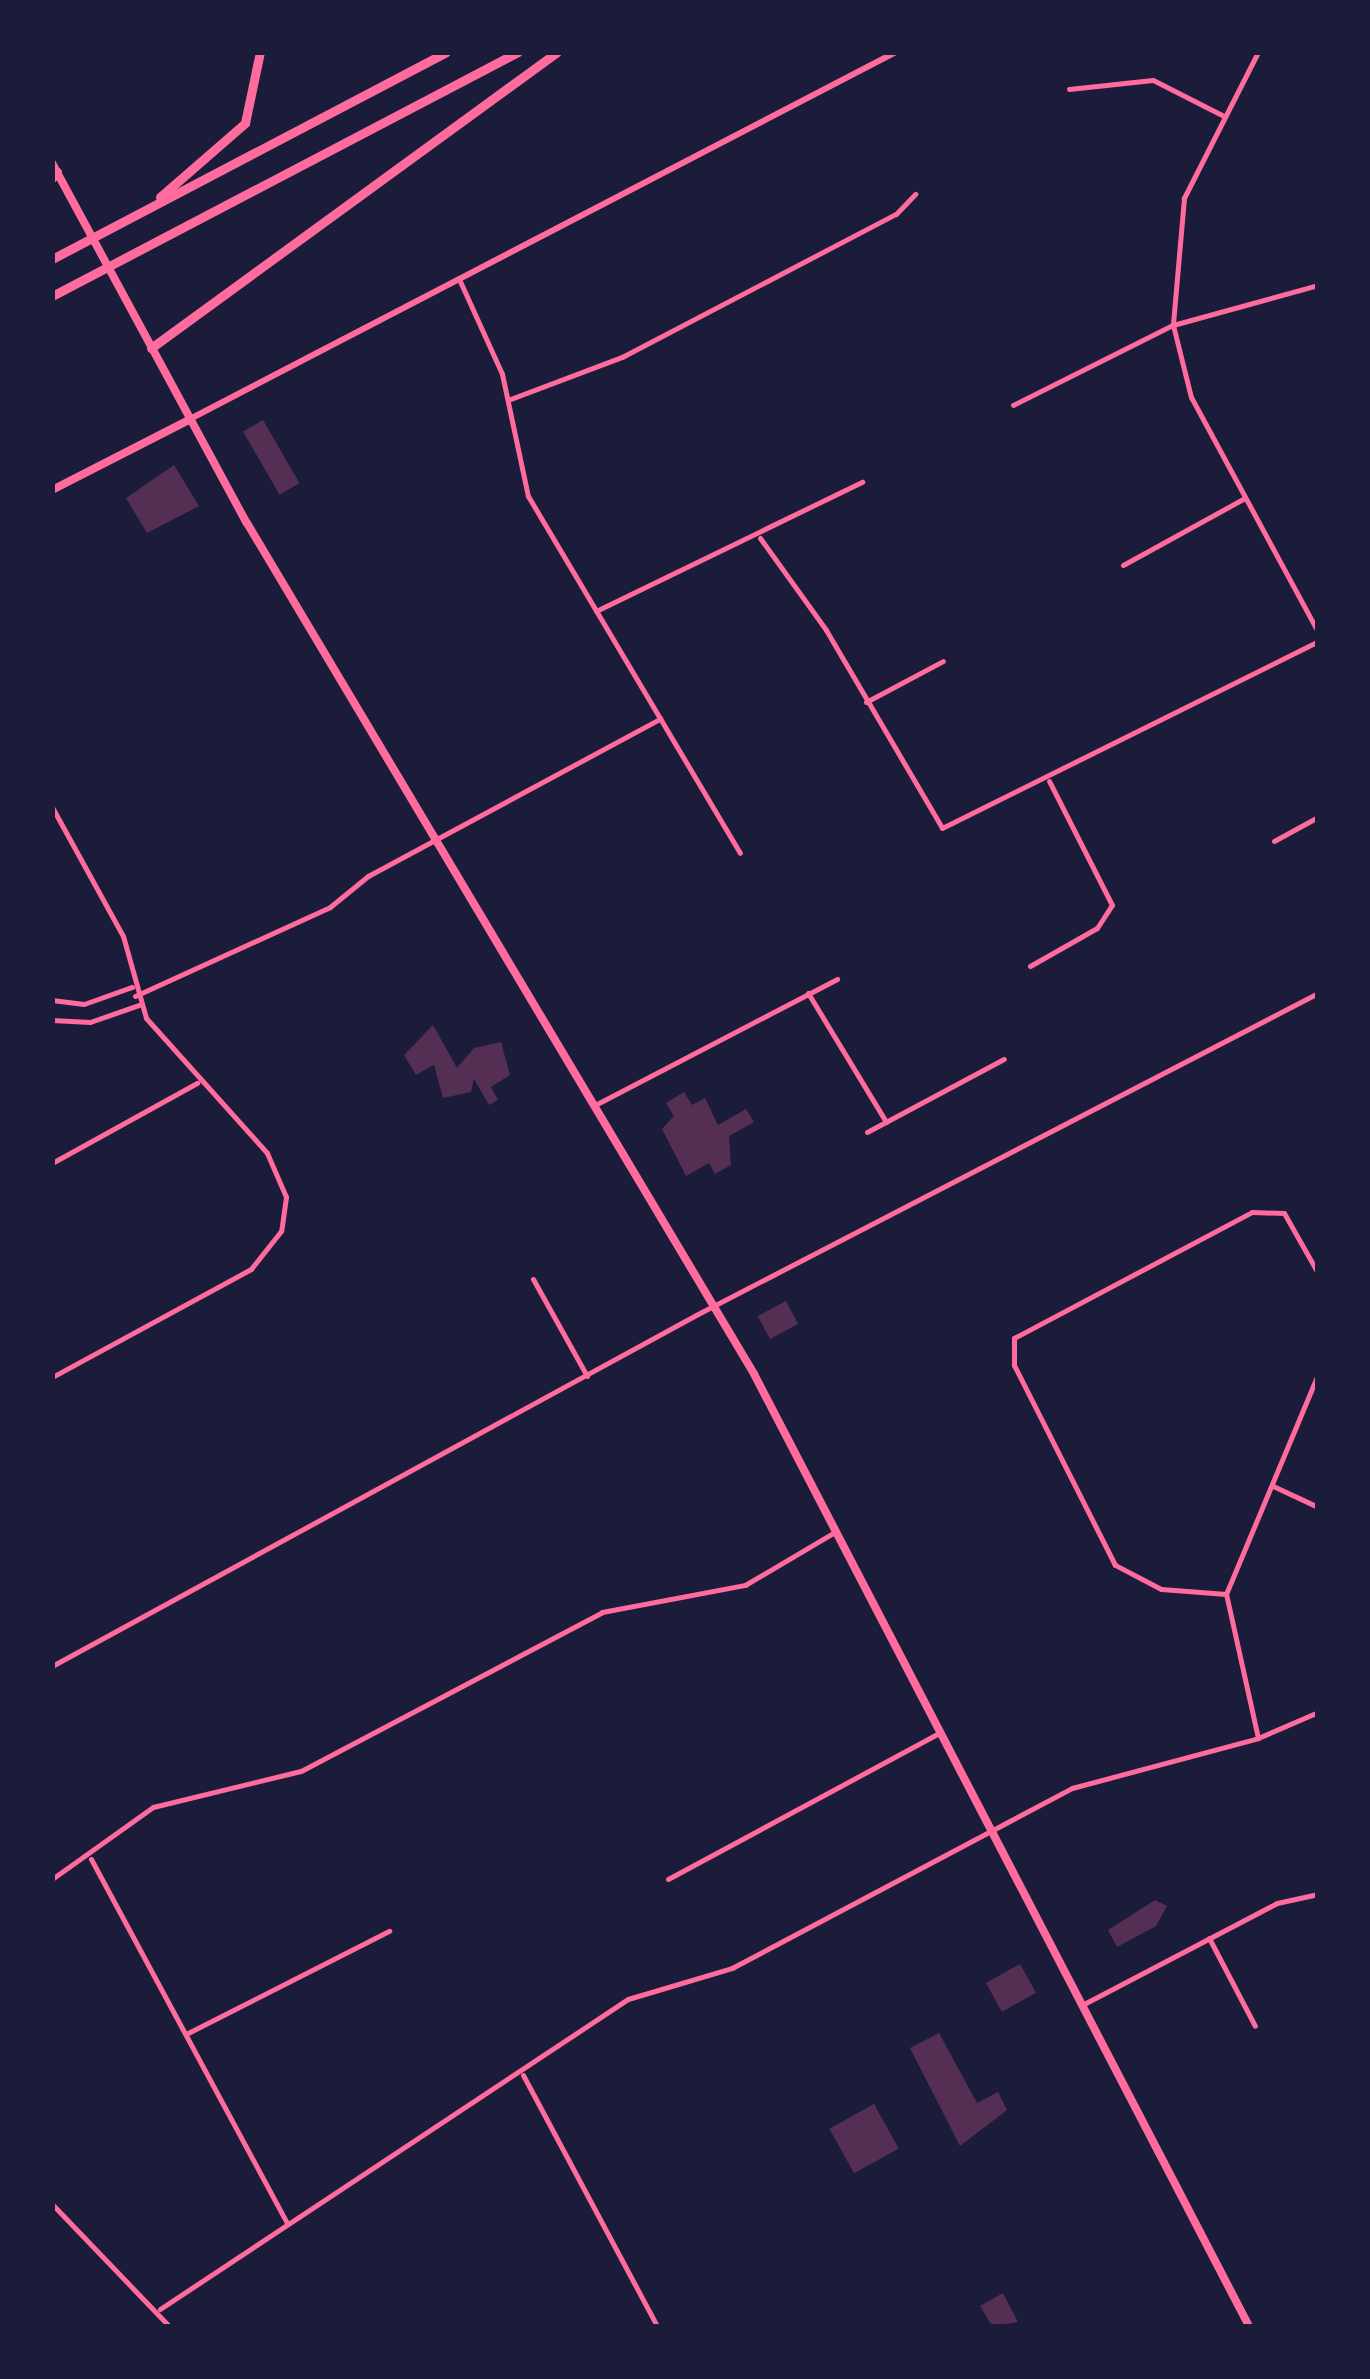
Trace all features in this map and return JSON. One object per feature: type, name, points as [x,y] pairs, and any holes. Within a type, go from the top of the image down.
[{"type":"highway","points":[[134,216],[246,123],[260,52]]},
{"type":"highway","points":[[54,258],[446,52]]},
{"type":"highway","points":[[52,296],[518,52]]},
{"type":"highway","points":[[151,348],[557,52]]},
{"type":"main road","points":[[54,171],[188,420],[715,1306],[838,1531],[1250,2326]]},
{"type":"main road","points":[[52,490],[188,420]]},
{"type":"street","points":[[188,420],[896,52]]},
{"type":"street","points":[[1258,52],[1184,198],[1173,325],[1192,397],[1318,632]]},
{"type":"street","points":[[1069,90],[1154,80],[1224,116]]},
{"type":"street","points":[[508,400],[622,357],[896,214],[915,194]]},
{"type":"street","points":[[459,279],[508,400],[528,496],[740,853]]},
{"type":"street","points":[[1013,406],[1173,325],[1318,285]]},
{"type":"street","points":[[596,611],[760,538],[862,482]]},
{"type":"street","points":[[1123,565],[1245,498]]},
{"type":"street","points":[[760,538],[942,828],[1049,781],[1318,641]]},
{"type":"street","points":[[866,702],[942,661]]},
{"type":"street","points":[[136,996],[323,910],[436,839],[660,719]]},
{"type":"street","points":[[1030,966],[1097,928],[1112,905],[1049,781]]},
{"type":"street","points":[[52,807],[123,936],[139,1005],[197,1082],[276,1168],[286,1197],[281,1231],[238,1278],[52,1377]]},
{"type":"street","points":[[1274,840],[1318,817]]},
{"type":"street","points":[[595,1105],[837,978]]},
{"type":"street","points":[[52,1000],[84,1004],[132,987]]},
{"type":"street","points":[[808,993],[886,1122]]},
{"type":"street","points":[[52,1666],[715,1306],[1318,993]]},
{"type":"street","points":[[52,1020],[90,1022],[139,1005]]},
{"type":"street","points":[[867,1132],[1004,1059]]},
{"type":"street","points":[[52,1163],[197,1082]]},
{"type":"street","points":[[1226,1594],[1160,1590],[1115,1565],[1021,1382],[1014,1338],[1252,1212],[1284,1213],[1318,1273]]},
{"type":"street","points":[[534,1279],[586,1376]]},
{"type":"street","points":[[1258,1738],[1226,1594],[1318,1374]]},
{"type":"street","points":[[1273,1486],[1318,1507]]},
{"type":"street","points":[[52,1879],[92,1859],[154,1807],[301,1771],[602,1612],[745,1585],[838,1531]]},
{"type":"street","points":[[160,2309],[287,2223],[523,2075],[628,1999],[732,1968],[992,1830],[1114,1772],[1258,1738],[1318,1712]]},
{"type":"street","points":[[668,1879],[941,1732]]},
{"type":"street","points":[[92,1859],[287,2223]]},
{"type":"street","points":[[1082,2005],[1277,1902],[1318,1894]]},
{"type":"street","points":[[186,2034],[389,1931]]},
{"type":"street","points":[[1209,1938],[1255,2026]]},
{"type":"street","points":[[523,2075],[657,2326]]},
{"type":"street","points":[[52,2204],[160,2309],[170,2326]]},
{"type":"building","points":[[263,420],[300,483],[280,495],[243,432]]},
{"type":"building","points":[[174,465],[199,506],[147,533],[126,498]]},
{"type":"building","points":[[433,1025],[457,1068],[474,1048],[501,1042],[510,1075],[491,1087],[498,1100],[489,1105],[474,1079],[471,1092],[443,1098],[434,1065],[416,1075],[404,1055]]},
{"type":"building","points":[[684,1092],[692,1105],[705,1098],[718,1125],[746,1109],[754,1122],[729,1136],[731,1165],[715,1174],[709,1163],[686,1176],[662,1129],[674,1116],[666,1103]]},
{"type":"building","points":[[786,1301],[798,1324],[770,1339],[758,1316]]},
{"type":"building","points":[[1155,1900],[1167,1906],[1156,1926],[1117,1947],[1108,1930]]},
{"type":"building","points":[[1020,1964],[1036,1993],[1002,2012],[986,1983]]},
{"type":"building","points":[[939,2033],[977,2103],[998,2092],[1007,2110],[960,2146],[910,2048]]},
{"type":"building","points":[[874,2104],[899,2149],[854,2173],[829,2129]]},
{"type":"building","points":[[1003,2293],[1018,2322],[992,2326],[980,2306]]}]
